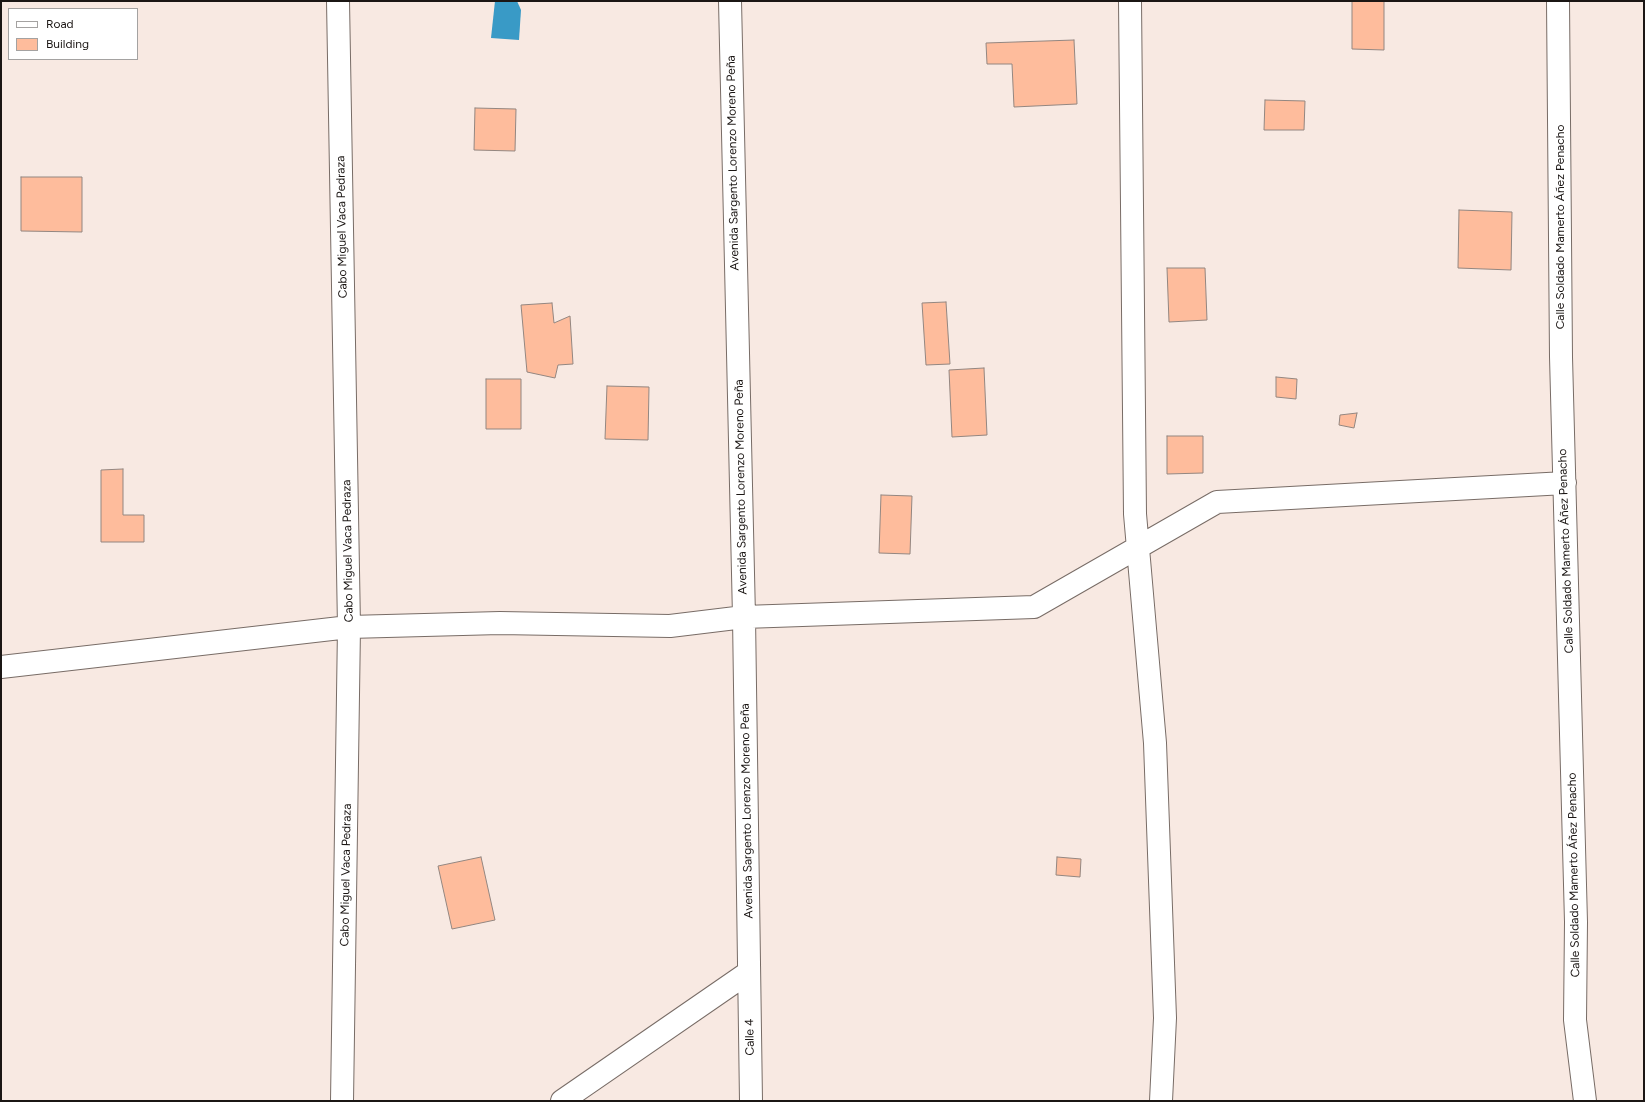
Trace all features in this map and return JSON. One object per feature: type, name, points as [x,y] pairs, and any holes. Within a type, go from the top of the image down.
[{"type":"street","name":"Cabo Miguel Vaca Pedraza","points":[[338,1],[349,627],[342,1101]]},
{"type":"street","name":"Avenida Sargento Lorenzo Moreno Peña","points":[[730,1],[744,618],[749,972]]},
{"type":"street","points":[[1130,1],[1135,514],[1155,744],[1164,1018],[1161,1101]]},
{"type":"street","name":"Calle Soldado Mamerto Áñez Penacho","points":[[1558,1],[1561,357],[1576,922],[1574,1020],[1586,1101]]},
{"type":"street","points":[[1,667],[349,627],[500,623],[670,626],[744,618],[1034,607],[1217,502],[1565,483]]},
{"type":"street","points":[[562,1101],[749,972]]},
{"type":"street","name":"Calle 4","points":[[749,972],[751,1101]]},
{"type":"water","points":[[495,1],[517,1],[521,10],[519,40],[491,38]]},
{"type":"building","points":[[1352,1],[1384,1],[1384,50],[1352,49]]},
{"type":"building","points":[[1074,40],[1077,104],[1014,107],[1012,64],[987,64],[986,43]]},
{"type":"building","points":[[1265,100],[1305,101],[1304,130],[1264,130]]},
{"type":"building","points":[[475,108],[516,109],[515,151],[474,150]]},
{"type":"building","points":[[21,177],[82,177],[82,232],[21,231]]},
{"type":"building","points":[[1459,210],[1512,212],[1511,270],[1458,268]]},
{"type":"building","points":[[1167,268],[1205,268],[1207,320],[1169,322]]},
{"type":"building","points":[[946,302],[950,364],[926,365],[922,303]]},
{"type":"building","points":[[552,303],[554,323],[570,316],[573,364],[558,365],[555,378],[527,372],[521,305]]},
{"type":"building","points":[[984,368],[987,435],[952,437],[949,370]]},
{"type":"building","points":[[1276,377],[1297,379],[1296,399],[1276,397]]},
{"type":"building","points":[[486,379],[521,379],[521,429],[486,429]]},
{"type":"building","points":[[607,386],[649,387],[648,440],[605,439]]},
{"type":"building","points":[[1357,413],[1354,428],[1339,425],[1340,415]]},
{"type":"building","points":[[1167,436],[1203,436],[1203,473],[1167,474]]},
{"type":"building","points":[[123,469],[123,515],[144,515],[144,542],[101,542],[101,470]]},
{"type":"building","points":[[881,495],[912,496],[910,554],[879,553]]},
{"type":"building","points":[[481,857],[495,920],[452,929],[438,866]]},
{"type":"building","points":[[1057,857],[1081,859],[1080,877],[1056,875]]}]
